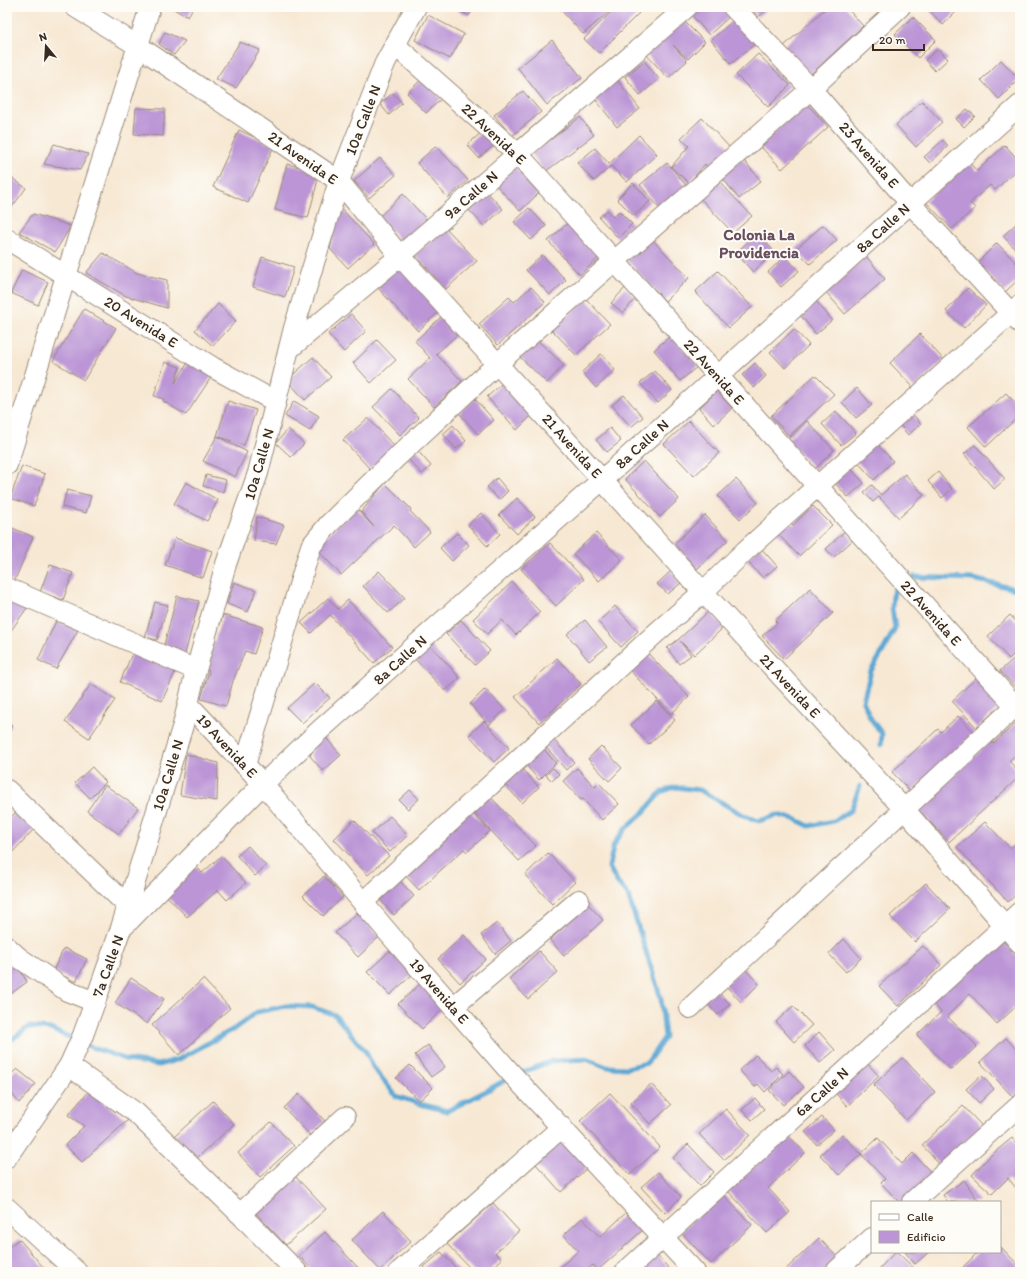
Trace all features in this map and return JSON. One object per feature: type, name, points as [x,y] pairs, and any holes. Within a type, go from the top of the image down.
[{"type":"street","name":"21 Avenida E","points":[[75,7],[138,46],[339,181],[400,256],[703,592],[904,809],[1020,944]]},
{"type":"street","points":[[7,465],[150,7]]},
{"type":"street","name":"10a Calle N","points":[[121,928],[189,705],[196,670],[226,564],[258,473],[289,349],[339,181],[385,63],[416,7]]},
{"type":"street","name":"9a Calle N","points":[[289,349],[400,256],[687,7]]},
{"type":"street","name":"23 Avenida E","points":[[733,7],[811,89],[910,203],[1017,313]]},
{"type":"street","points":[[245,765],[311,546],[329,524],[397,457],[497,364],[811,89],[900,7]]},
{"type":"street","name":"22 Avenida E","points":[[395,45],[518,154],[1018,707]]},
{"type":"street","name":"8a Calle N","points":[[263,784],[320,730],[602,480],[1020,104]]},
{"type":"street","name":"20 Avenida E","points":[[7,239],[214,368],[276,402]]},
{"type":"street","points":[[363,902],[703,592],[745,551],[1017,313]]},
{"type":"street","points":[[7,588],[196,670]]},
{"type":"street","name":"19 Avenida E","points":[[189,705],[263,784],[510,1072],[695,1272]]},
{"type":"street","points":[[690,1008],[904,809],[1018,707]]},
{"type":"street","name":"7a Calle N","points":[[7,1157],[75,1051],[95,1002],[121,928],[263,784]]},
{"type":"street","points":[[7,790],[128,906]]},
{"type":"street","points":[[453,1007],[579,900]]},
{"type":"street","name":"6a Calle N","points":[[625,1272],[1020,912]]},
{"type":"street","points":[[7,947],[18,957],[67,991],[95,1002]]},
{"type":"street","points":[[75,1051],[297,1272]]},
{"type":"street","points":[[913,1201],[1020,1105]]},
{"type":"street","points":[[240,1214],[345,1118]]},
{"type":"street","points":[[399,1272],[562,1127]]},
{"type":"street","points":[[7,1208],[77,1272]]},
{"type":"street","points":[[834,1272],[871,1239]]},
{"type":"building","points":[[170,7],[193,7],[188,17]]},
{"type":"building","points":[[451,7],[473,7],[469,16]]},
{"type":"building","points":[[558,7],[615,7],[583,34]]},
{"type":"building","points":[[616,7],[633,7],[639,13],[599,53],[584,39]]},
{"type":"building","points":[[694,7],[721,7],[730,16],[709,35],[689,12]]},
{"type":"building","points":[[750,7],[770,7],[758,17]]},
{"type":"building","points":[[827,7],[846,7],[863,26],[810,75],[784,46]]},
{"type":"building","points":[[926,7],[957,7],[959,9],[943,25]]},
{"type":"building","points":[[428,15],[464,34],[450,59],[415,40]]},
{"type":"building","points":[[913,17],[936,40],[918,58],[895,34]]},
{"type":"building","points":[[736,18],[757,42],[731,64],[711,40]]},
{"type":"building","points":[[684,21],[705,42],[688,59],[673,45],[687,61],[668,78],[643,51]]},
{"type":"building","points":[[165,32],[185,41],[174,55],[159,44]]},
{"type":"building","points":[[552,40],[582,78],[547,105],[518,68]]},
{"type":"building","points":[[240,42],[260,50],[236,88],[216,79]]},
{"type":"building","points":[[938,49],[948,59],[935,71],[925,60]]},
{"type":"building","points":[[758,54],[790,85],[768,107],[736,75]]},
{"type":"building","points":[[1001,60],[1019,79],[999,99],[981,80]]},
{"type":"building","points":[[644,61],[659,79],[640,95],[625,77]]},
{"type":"building","points":[[615,77],[640,109],[617,127],[592,95]]},
{"type":"building","points":[[423,78],[441,99],[426,113],[407,93]]},
{"type":"building","points":[[523,91],[541,112],[512,136],[494,115]]},
{"type":"building","points":[[393,93],[402,103],[389,115],[380,104]]},
{"type":"building","points":[[922,101],[942,122],[916,147],[896,125]]},
{"type":"building","points":[[806,103],[828,127],[782,169],[760,146]]},
{"type":"building","points":[[136,108],[165,109],[163,136],[134,134]]},
{"type":"building","points":[[967,109],[975,116],[964,127],[956,119]]},
{"type":"building","points":[[580,117],[594,135],[545,172],[532,154]]},
{"type":"building","points":[[702,118],[733,151],[712,171],[705,164],[689,183],[671,167],[689,146],[681,138]]},
{"type":"building","points":[[239,130],[274,146],[248,203],[213,187]]},
{"type":"building","points":[[482,132],[494,145],[479,158],[467,145]]},
{"type":"building","points":[[639,135],[657,154],[627,182],[611,166],[594,181],[577,163],[595,148],[609,164]]},
{"type":"building","points":[[943,140],[948,146],[930,163],[924,157]]},
{"type":"building","points":[[54,144],[88,154],[80,170],[44,164]]},
{"type":"building","points":[[1005,145],[1020,162],[1020,167],[995,190],[990,185],[970,203],[975,208],[952,229],[925,201],[968,161],[977,171]]},
{"type":"building","points":[[436,146],[468,180],[448,198],[417,163]]},
{"type":"building","points":[[380,158],[396,175],[369,198],[354,181]]},
{"type":"building","points":[[742,158],[761,181],[739,199],[721,176]]},
{"type":"building","points":[[667,163],[688,188],[661,210],[640,185]]},
{"type":"building","points":[[287,164],[320,172],[308,218],[275,210]]},
{"type":"building","points":[[515,167],[539,193],[520,211],[495,184]]},
{"type":"building","points":[[9,176],[26,188],[7,214],[7,178]]},
{"type":"building","points":[[718,180],[752,216],[733,233],[699,197]]},
{"type":"building","points":[[633,183],[650,201],[634,216],[617,199]]},
{"type":"building","points":[[485,190],[503,209],[484,226],[466,207]]},
{"type":"building","points":[[403,194],[426,219],[402,242],[379,217]]},
{"type":"building","points":[[340,207],[374,244],[348,268],[330,249]]},
{"type":"building","points":[[529,208],[546,226],[531,240],[514,222]]},
{"type":"building","points":[[607,210],[613,217],[619,211],[632,224],[618,238],[599,217]]},
{"type":"building","points":[[33,214],[71,226],[55,252],[19,232]]},
{"type":"building","points":[[1020,220],[1020,254],[1003,236]]},
{"type":"building","points":[[568,223],[599,257],[580,275],[548,241]]},
{"type":"building","points":[[823,225],[837,240],[810,264],[796,249]]},
{"type":"building","points":[[446,228],[477,261],[446,289],[415,255]]},
{"type":"building","points":[[757,233],[775,252],[753,272],[736,253]]},
{"type":"building","points":[[651,238],[689,278],[665,301],[627,260]]},
{"type":"building","points":[[997,243],[1020,267],[1020,278],[1005,292],[977,263]]},
{"type":"building","points":[[103,253],[137,273],[167,280],[167,308],[126,296],[86,273]]},
{"type":"building","points":[[542,255],[566,280],[550,295],[526,270]]},
{"type":"building","points":[[785,256],[799,271],[781,287],[768,272]]},
{"type":"building","points":[[866,256],[885,279],[845,314],[825,291]]},
{"type":"building","points":[[262,257],[294,267],[285,297],[253,287]]},
{"type":"building","points":[[398,266],[440,311],[418,331],[376,286]]},
{"type":"building","points":[[22,270],[48,282],[38,305],[11,293]]},
{"type":"building","points":[[718,271],[752,307],[729,328],[695,292]]},
{"type":"building","points":[[531,287],[545,302],[498,345],[479,324],[509,297],[514,302]]},
{"type":"building","points":[[625,288],[636,298],[623,313],[611,303]]},
{"type":"building","points":[[968,288],[986,305],[964,328],[946,311]]},
{"type":"building","points":[[586,299],[610,324],[576,355],[552,330]]},
{"type":"building","points":[[816,301],[832,320],[816,334],[800,315]]},
{"type":"building","points":[[218,304],[236,321],[213,346],[195,330]]},
{"type":"building","points":[[84,309],[116,328],[84,380],[53,361]]},
{"type":"building","points":[[351,314],[366,331],[344,352],[328,334]]},
{"type":"building","points":[[442,316],[458,334],[436,354],[462,381],[434,407],[408,379],[430,358],[415,341]]},
{"type":"building","points":[[794,329],[809,345],[785,368],[770,352]]},
{"type":"building","points":[[920,334],[944,360],[914,388],[890,363]]},
{"type":"building","points":[[671,335],[698,366],[680,381],[654,350]]},
{"type":"building","points":[[377,340],[396,360],[371,383],[353,363]]},
{"type":"building","points":[[537,340],[564,365],[547,383],[520,357]]},
{"type":"building","points":[[601,354],[615,370],[596,388],[582,372]]},
{"type":"building","points":[[313,357],[331,377],[305,400],[287,380]]},
{"type":"building","points":[[189,361],[212,376],[186,415],[163,401],[164,399],[154,396],[165,362],[180,367],[175,383]]},
{"type":"building","points":[[755,363],[766,376],[754,388],[742,375]]},
{"type":"building","points":[[655,371],[672,390],[658,403],[640,383]]},
{"type":"building","points":[[815,375],[834,394],[789,436],[771,416]]},
{"type":"building","points":[[505,381],[534,413],[517,430],[487,397]]},
{"type":"building","points":[[857,388],[872,405],[856,418],[842,402]]},
{"type":"building","points":[[392,389],[419,418],[400,435],[373,407]]},
{"type":"building","points":[[717,391],[732,408],[714,425],[699,408]]},
{"type":"building","points":[[1006,393],[1019,407],[1020,406],[1020,415],[986,447],[968,427]]},
{"type":"building","points":[[624,395],[643,417],[631,427],[612,405]]},
{"type":"building","points":[[475,399],[494,420],[478,434],[459,413]]},
{"type":"building","points":[[228,401],[256,410],[244,445],[217,436]]},
{"type":"building","points":[[294,401],[319,416],[310,431],[285,416]]},
{"type":"building","points":[[836,411],[856,433],[841,445],[822,424]]},
{"type":"building","points":[[912,413],[921,424],[908,435],[899,424]]},
{"type":"building","points":[[368,418],[395,447],[370,469],[343,440]]},
{"type":"building","points":[[689,421],[719,453],[694,476],[664,444]]},
{"type":"building","points":[[807,421],[834,450],[815,469],[787,440]]},
{"type":"building","points":[[453,425],[466,441],[456,449],[443,434]]},
{"type":"building","points":[[610,428],[621,441],[607,452],[596,440]]},
{"type":"building","points":[[288,429],[304,444],[291,457],[276,443]]},
{"type":"building","points":[[217,436],[247,452],[235,477],[203,461]]},
{"type":"building","points":[[874,441],[893,461],[874,480],[855,459]]},
{"type":"building","points":[[975,445],[1005,479],[994,489],[964,454]]},
{"type":"building","points":[[417,450],[431,466],[422,474],[407,458]]},
{"type":"building","points":[[644,461],[679,499],[660,517],[625,479]]},
{"type":"building","points":[[22,466],[45,474],[34,506],[10,498]]},
{"type":"building","points":[[849,467],[864,483],[848,497],[833,481]]},
{"type":"building","points":[[938,472],[952,489],[942,498],[928,481]]},
{"type":"building","points":[[905,474],[924,495],[899,518],[879,497],[873,502],[864,492],[872,485],[881,495]]},
{"type":"building","points":[[206,475],[226,480],[223,492],[203,486]]},
{"type":"building","points":[[497,478],[508,491],[499,500],[487,487]]},
{"type":"building","points":[[736,479],[758,503],[740,519],[718,496]]},
{"type":"building","points":[[186,482],[218,500],[207,521],[174,504]]},
{"type":"building","points":[[385,483],[411,509],[410,511],[430,532],[414,547],[394,525],[341,575],[315,547],[356,508],[374,527],[361,512]]},
{"type":"building","points":[[67,490],[91,496],[86,513],[62,507]]},
{"type":"building","points":[[517,498],[535,517],[517,534],[499,515]]},
{"type":"building","points":[[813,506],[832,525],[799,556],[776,532],[789,521],[793,525]]},
{"type":"building","points":[[481,513],[500,534],[487,546],[468,525]]},
{"type":"building","points":[[705,515],[728,540],[697,569],[674,544]]},
{"type":"building","points":[[257,517],[284,525],[276,544],[254,541]]},
{"type":"building","points":[[8,526],[33,537],[14,582],[7,579]]},
{"type":"building","points":[[845,531],[853,540],[834,557],[826,549]]},
{"type":"building","points":[[457,533],[469,545],[452,561],[440,548]]},
{"type":"building","points":[[596,533],[622,560],[599,581],[573,554]]},
{"type":"building","points":[[175,538],[212,551],[203,578],[165,565]]},
{"type":"building","points":[[550,543],[584,579],[556,606],[521,569]]},
{"type":"building","points":[[760,547],[777,566],[763,578],[746,560]]},
{"type":"building","points":[[50,565],[73,573],[63,600],[40,592]]},
{"type":"building","points":[[379,571],[405,598],[388,613],[363,586]]},
{"type":"building","points":[[671,571],[681,583],[668,594],[657,584]]},
{"type":"building","points":[[234,582],[256,590],[248,612],[227,604]]},
{"type":"building","points":[[512,582],[540,612],[516,635],[502,620],[487,634],[473,619]]},
{"type":"building","points":[[810,588],[833,613],[784,659],[762,636],[777,623],[775,621]]},
{"type":"building","points":[[177,596],[199,601],[185,654],[163,649]]},
{"type":"building","points":[[12,597],[27,608],[7,636],[7,600],[8,602]]},
{"type":"building","points":[[328,598],[338,609],[348,600],[392,647],[374,663],[330,615],[311,633],[301,623]]},
{"type":"building","points":[[155,602],[168,605],[157,640],[145,637]]},
{"type":"building","points":[[615,606],[638,631],[621,647],[598,622]]},
{"type":"building","points":[[709,611],[724,627],[694,655],[680,641],[691,655],[679,664],[667,648]]},
{"type":"building","points":[[223,615],[263,627],[254,654],[245,651],[233,681],[226,706],[201,699],[209,671],[202,668],[214,642]]},
{"type":"building","points":[[1010,615],[1020,626],[1020,648],[1009,659],[988,636]]},
{"type":"building","points":[[461,620],[490,651],[475,665],[446,634]]},
{"type":"building","points":[[585,620],[607,647],[589,661],[567,634]]},
{"type":"building","points":[[56,621],[78,630],[56,669],[38,660]]},
{"type":"building","points":[[429,644],[460,678],[445,691],[414,658]]},
{"type":"building","points":[[643,648],[689,697],[671,714],[625,665]]},
{"type":"building","points":[[134,649],[177,668],[162,701],[120,682]]},
{"type":"building","points":[[1020,653],[1020,692],[1000,671]]},
{"type":"building","points":[[557,658],[581,684],[539,723],[515,697]]},
{"type":"building","points":[[976,678],[1001,705],[977,728],[952,701]]},
{"type":"building","points":[[315,683],[330,698],[302,723],[287,708]]},
{"type":"building","points":[[91,684],[115,700],[89,738],[65,722]]},
{"type":"building","points":[[485,689],[505,710],[489,725],[470,704]]},
{"type":"building","points":[[657,701],[675,720],[649,744],[631,725]]},
{"type":"building","points":[[958,716],[975,733],[911,792],[892,772],[938,729],[941,732]]},
{"type":"building","points":[[1020,719],[1020,751],[1009,761],[1020,773],[1020,776],[949,842],[918,809],[991,741],[993,744]]},
{"type":"building","points":[[484,721],[509,748],[494,762],[469,735]]},
{"type":"building","points":[[7,722],[12,726],[7,732]]},
{"type":"building","points":[[321,732],[341,755],[323,771],[310,756]]},
{"type":"building","points":[[553,739],[574,762],[566,770],[545,746]]},
{"type":"building","points":[[601,746],[622,768],[609,781],[588,759]]},
{"type":"building","points":[[542,747],[556,763],[539,780],[524,763]]},
{"type":"building","points":[[186,754],[218,763],[217,801],[180,795]]},
{"type":"building","points":[[519,766],[539,787],[522,803],[502,782]]},
{"type":"building","points":[[92,767],[106,782],[90,798],[75,783]]},
{"type":"building","points":[[553,768],[559,774],[552,781],[546,775]]},
{"type":"building","points":[[577,768],[595,787],[599,783],[619,804],[602,820],[583,799],[581,800],[563,781]]},
{"type":"building","points":[[105,785],[138,808],[119,834],[87,811]]},
{"type":"building","points":[[410,790],[419,799],[408,809],[399,800]]},
{"type":"building","points":[[486,792],[536,846],[519,861],[470,808]]},
{"type":"building","points":[[469,810],[490,831],[467,852],[464,849],[419,890],[402,872]]},
{"type":"building","points":[[17,811],[35,828],[10,855],[7,852],[7,821]]},
{"type":"building","points":[[390,816],[408,835],[390,852],[372,833]]},
{"type":"building","points":[[354,820],[389,856],[368,875],[334,839]]},
{"type":"building","points":[[985,822],[1010,848],[1020,839],[1020,891],[1008,902],[957,847]]},
{"type":"building","points":[[248,846],[266,866],[255,876],[237,856]]},
{"type":"building","points":[[548,853],[575,882],[552,904],[525,875]]},
{"type":"building","points":[[221,856],[246,883],[227,900],[218,890],[187,917],[163,892],[194,864],[202,873]]},
{"type":"building","points":[[324,876],[343,897],[323,916],[303,896]]},
{"type":"building","points":[[398,879],[414,896],[394,915],[378,898]]},
{"type":"building","points":[[926,883],[950,909],[915,942],[890,916]]},
{"type":"building","points":[[586,902],[603,920],[564,956],[550,940],[567,924],[565,922]]},
{"type":"building","points":[[357,913],[379,937],[358,957],[335,933]]},
{"type":"building","points":[[497,923],[511,941],[495,954],[481,935]]},
{"type":"building","points":[[464,935],[486,959],[460,983],[438,959]]},
{"type":"building","points":[[844,939],[861,958],[846,972],[829,954]]},
{"type":"building","points":[[1001,939],[1020,959],[1020,1003],[997,1024],[970,994],[947,1016],[977,1046],[951,1070],[917,1035],[941,1012],[930,1000]]},
{"type":"building","points":[[923,946],[941,965],[898,1006],[879,986]]},
{"type":"building","points":[[64,948],[87,959],[76,982],[53,971]]},
{"type":"building","points":[[393,948],[415,972],[390,995],[367,972]]},
{"type":"building","points":[[539,951],[558,972],[528,999],[509,979]]},
{"type":"building","points":[[15,961],[27,982],[9,995],[7,993],[7,967]]},
{"type":"building","points":[[744,968],[759,984],[741,1002],[725,985]]},
{"type":"building","points":[[131,978],[164,999],[147,1024],[115,1003]]},
{"type":"building","points":[[203,979],[230,1008],[179,1055],[152,1025]]},
{"type":"building","points":[[422,982],[445,1007],[422,1029],[398,1004]]},
{"type":"building","points":[[716,990],[730,1004],[718,1015],[704,1000]]},
{"type":"building","points":[[793,1006],[812,1025],[794,1042],[776,1022]]},
{"type":"building","points":[[819,1032],[835,1050],[820,1063],[805,1046]]},
{"type":"building","points":[[1006,1038],[1016,1049],[1020,1045],[1020,1090],[1013,1097],[980,1062]]},
{"type":"building","points":[[428,1045],[445,1067],[431,1077],[415,1055]]},
{"type":"building","points":[[756,1055],[771,1071],[776,1067],[783,1074],[765,1092],[758,1084],[755,1087],[739,1070]]},
{"type":"building","points":[[903,1058],[935,1092],[906,1120],[873,1085]]},
{"type":"building","points":[[863,1059],[879,1076],[847,1106],[831,1088]]},
{"type":"building","points":[[410,1065],[433,1088],[419,1101],[396,1078]]},
{"type":"building","points":[[17,1069],[36,1084],[19,1103],[7,1087],[7,1078]]},
{"type":"building","points":[[789,1071],[804,1087],[783,1105],[769,1090]]},
{"type":"building","points":[[981,1075],[994,1089],[979,1103],[966,1089]]},
{"type":"building","points":[[651,1084],[671,1105],[650,1124],[631,1103]]},
{"type":"building","points":[[92,1088],[106,1105],[128,1120],[82,1162],[65,1145],[84,1126],[68,1115]]},
{"type":"building","points":[[610,1093],[660,1147],[630,1175],[580,1121]]},
{"type":"building","points":[[299,1094],[325,1121],[310,1135],[284,1108]]},
{"type":"building","points":[[755,1098],[764,1109],[752,1120],[742,1110]]},
{"type":"building","points":[[213,1101],[234,1124],[197,1158],[175,1136]]},
{"type":"building","points":[[963,1106],[982,1126],[940,1165],[922,1145]]},
{"type":"building","points":[[726,1109],[750,1135],[724,1160],[699,1134]]},
{"type":"building","points":[[822,1117],[834,1130],[817,1145],[805,1132]]},
{"type":"building","points":[[271,1122],[294,1146],[260,1177],[238,1153]]},
{"type":"building","points":[[842,1134],[861,1154],[839,1175],[820,1155]]},
{"type":"building","points":[[788,1135],[805,1153],[768,1188],[790,1212],[767,1233],[728,1191]]},
{"type":"building","points":[[562,1138],[589,1166],[561,1192],[535,1163]]},
{"type":"building","points":[[878,1138],[902,1164],[913,1153],[935,1177],[909,1201],[898,1201],[881,1183],[885,1179],[861,1154]]},
{"type":"building","points":[[1012,1138],[1020,1148],[1020,1193],[1008,1178],[992,1194],[972,1175],[990,1156]]},
{"type":"building","points":[[688,1144],[714,1172],[700,1186],[673,1158]]},
{"type":"building","points":[[658,1172],[681,1197],[665,1213],[641,1187]]},
{"type":"building","points":[[293,1174],[326,1209],[286,1245],[253,1210]]},
{"type":"building","points":[[964,1180],[978,1201],[947,1201],[943,1195]]},
{"type":"building","points":[[722,1193],[752,1225],[711,1264],[681,1232]]},
{"type":"building","points":[[493,1203],[519,1231],[495,1253],[502,1259],[488,1272],[474,1272],[447,1244]]},
{"type":"building","points":[[383,1211],[411,1241],[380,1270],[352,1240]]},
{"type":"building","points":[[628,1211],[644,1229],[597,1271],[593,1265],[585,1272],[559,1272],[557,1270],[578,1251],[564,1235],[582,1218],[600,1237]]},
{"type":"building","points":[[325,1232],[362,1272],[314,1272],[299,1256]]},
{"type":"building","points":[[819,1238],[838,1258],[823,1272],[783,1272]]},
{"type":"building","points":[[19,1239],[44,1268],[39,1272],[10,1272],[7,1268],[7,1248]]},
{"type":"building","points":[[1001,1247],[1020,1267],[1020,1272],[958,1272],[977,1253],[1001,1253]]},
{"type":"building","points":[[441,1252],[460,1272],[429,1272],[424,1267]]},
{"type":"building","points":[[655,1253],[672,1272],[634,1272]]},
{"type":"building","points":[[894,1253],[898,1253],[918,1272],[878,1272],[877,1271]]},
{"type":"building","points":[[906,1253],[928,1253],[915,1264]]},
{"type":"waterway","points":[[914,577],[973,579],[1020,590]]},
{"type":"waterway","points":[[881,745],[882,734],[871,719],[863,701],[871,671],[895,628],[892,608],[896,586]]},
{"type":"waterway","points":[[518,1074],[552,1061],[586,1059],[607,1067],[627,1068],[647,1063],[665,1037],[661,999],[628,895],[617,882],[609,867],[614,844],[625,829],[645,811],[661,792],[675,787],[700,790],[745,816],[759,821],[777,815],[795,819],[809,826],[834,821],[851,810],[860,786]]},
{"type":"waterway","points":[[83,1044],[127,1060],[159,1065],[179,1059],[234,1029],[257,1012],[286,1006],[312,1007],[335,1015],[366,1052],[373,1067],[396,1096],[447,1111],[509,1078]]},
{"type":"waterway","points":[[7,1043],[29,1027],[50,1029],[76,1040]]},
{"type":"district","name":"Colonia La Providencia","points":[[759,243]]}]
